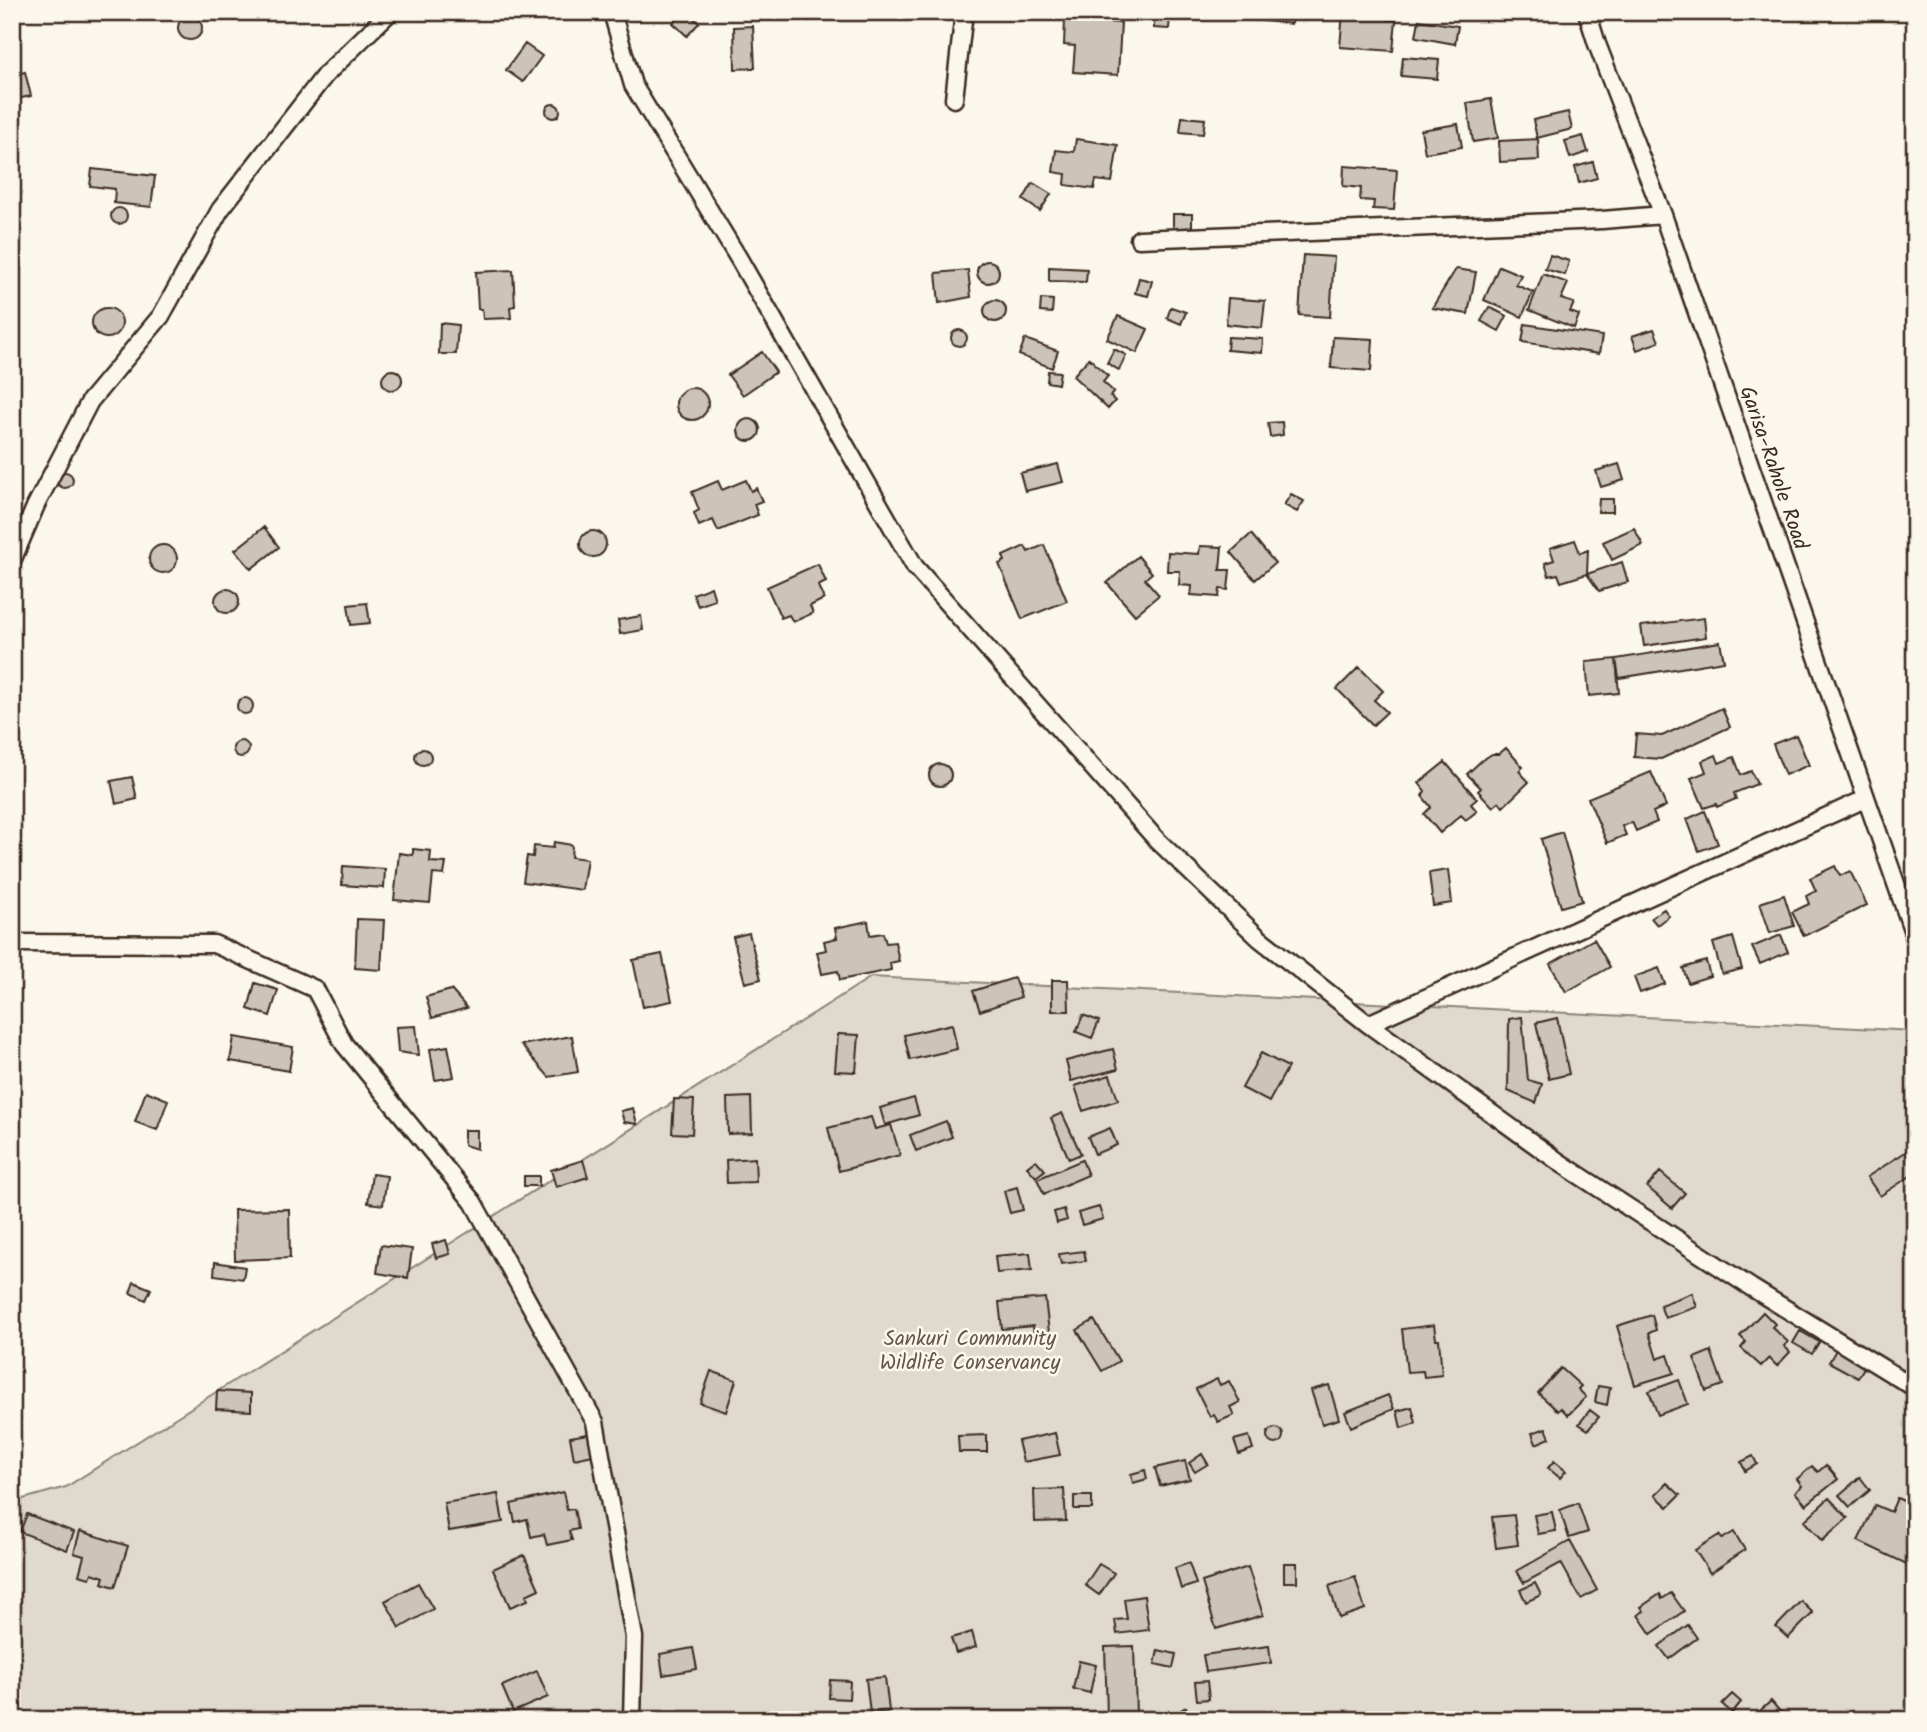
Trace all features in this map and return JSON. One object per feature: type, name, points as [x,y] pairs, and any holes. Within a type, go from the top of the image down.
[{"type":"street","points":[[12,561],[36,505],[90,401],[161,316],[220,210],[325,75],[390,12]]},
{"type":"street","points":[[612,12],[634,85],[740,259],[915,567],[1156,839],[1259,938],[1368,1024],[1559,1162],[1752,1288],[1915,1388]]},
{"type":"street","points":[[954,99],[964,12]]},
{"type":"street","name":"Garisa-Rahole Road","points":[[1587,12],[1663,215],[1915,938]]},
{"type":"street","points":[[1139,239],[1443,228],[1663,215]]},
{"type":"street","points":[[1368,1024],[1865,799]]},
{"type":"street","points":[[12,943],[214,944],[315,989],[344,1044],[473,1202],[595,1422],[634,1637],[632,1720]]},
{"type":"green space","name":"Sankuri Community Wildlife Conservancy","points":[[871,977],[1915,1031],[1915,1720],[12,1720],[12,1502],[66,1487]]},
{"type":"building","points":[[684,12],[688,12],[699,23],[687,36],[673,23]]},
{"type":"building","points":[[1256,12],[1292,12],[1291,24],[1255,20]]},
{"type":"building","points":[[1343,12],[1389,12],[1388,20],[1396,20],[1393,51],[1340,47]]},
{"type":"building","points":[[1154,15],[1170,16],[1169,29],[1154,28]]},
{"type":"building","points":[[190,16],[199,19],[202,28],[199,37],[190,40],[181,37],[178,28],[181,19]]},
{"type":"building","points":[[1065,19],[1121,23],[1118,75],[1073,72],[1075,46],[1064,45]]},
{"type":"building","points":[[1419,20],[1458,26],[1455,44],[1416,37]]},
{"type":"building","points":[[753,26],[755,68],[735,69],[734,27]]},
{"type":"building","points":[[525,44],[542,56],[523,82],[506,70]]},
{"type":"building","points":[[1403,57],[1439,60],[1437,79],[1401,76]]},
{"type":"building","points":[[25,72],[31,96],[12,100],[12,75]]},
{"type":"building","points":[[1491,99],[1498,138],[1473,142],[1467,103]]},
{"type":"building","points":[[550,104],[556,104],[560,111],[556,118],[550,118],[546,114],[546,108]]},
{"type":"building","points":[[1568,112],[1572,129],[1537,138],[1533,120]]},
{"type":"building","points":[[1182,117],[1205,119],[1203,134],[1180,132]]},
{"type":"building","points":[[1458,124],[1462,147],[1425,153],[1421,130]]},
{"type":"building","points":[[1583,136],[1588,152],[1570,158],[1565,141]]},
{"type":"building","points":[[1076,139],[1118,145],[1112,182],[1096,180],[1094,189],[1065,185],[1066,174],[1053,172],[1056,150],[1074,152]]},
{"type":"building","points":[[1538,139],[1539,160],[1500,162],[1499,141]]},
{"type":"building","points":[[1593,162],[1597,178],[1579,183],[1575,167]]},
{"type":"building","points":[[1344,166],[1397,170],[1394,210],[1373,209],[1374,201],[1360,200],[1361,188],[1343,186]]},
{"type":"building","points":[[92,169],[155,176],[151,207],[114,203],[115,189],[90,186]]},
{"type":"building","points":[[1033,183],[1051,194],[1040,211],[1023,200]]},
{"type":"building","points":[[116,208],[122,208],[127,216],[125,222],[116,224],[111,219],[111,213]]},
{"type":"building","points":[[1173,214],[1192,214],[1192,231],[1173,231]]},
{"type":"building","points":[[1303,255],[1334,257],[1330,317],[1299,315]]},
{"type":"building","points":[[1550,255],[1569,261],[1565,275],[1545,269]]},
{"type":"building","points":[[988,261],[996,264],[999,272],[996,280],[988,283],[980,280],[977,272],[980,264]]},
{"type":"building","points":[[1499,266],[1521,275],[1516,285],[1533,292],[1522,317],[1484,300]]},
{"type":"building","points":[[1049,267],[1087,269],[1086,282],[1049,281]]},
{"type":"building","points":[[1456,269],[1476,272],[1468,314],[1432,308]]},
{"type":"building","points":[[513,270],[515,306],[510,307],[511,318],[483,319],[482,309],[478,309],[476,272]]},
{"type":"building","points":[[968,270],[971,297],[939,303],[936,273]]},
{"type":"building","points":[[1543,274],[1568,283],[1561,299],[1574,303],[1570,312],[1579,315],[1574,328],[1529,310]]},
{"type":"building","points":[[1139,278],[1152,281],[1148,296],[1135,293]]},
{"type":"building","points":[[1228,298],[1265,301],[1262,328],[1226,324]]},
{"type":"building","points":[[1041,299],[1053,300],[1052,313],[1040,312]]},
{"type":"building","points":[[995,300],[1003,303],[1006,311],[1003,319],[995,322],[987,319],[984,311],[987,303]]},
{"type":"building","points":[[1171,307],[1186,312],[1181,324],[1167,318]]},
{"type":"building","points":[[1489,307],[1507,316],[1499,331],[1481,321]]},
{"type":"building","points":[[107,308],[118,312],[122,323],[118,334],[107,338],[96,334],[92,323],[96,312]]},
{"type":"building","points":[[1118,316],[1148,329],[1137,353],[1107,339]]},
{"type":"building","points":[[440,323],[458,325],[456,354],[439,354]]},
{"type":"building","points":[[1525,324],[1602,336],[1599,354],[1522,342]]},
{"type":"building","points":[[1654,329],[1659,342],[1637,350],[1632,336]]},
{"type":"building","points":[[959,330],[967,338],[959,346],[951,338]]},
{"type":"building","points":[[1228,337],[1263,339],[1262,353],[1227,350]]},
{"type":"building","points":[[1333,337],[1373,339],[1371,371],[1331,368]]},
{"type":"building","points":[[1025,339],[1058,351],[1052,368],[1019,355]]},
{"type":"building","points":[[1114,349],[1126,355],[1119,370],[1107,363]]},
{"type":"building","points":[[762,352],[776,372],[743,395],[728,375]]},
{"type":"building","points":[[1089,358],[1108,376],[1103,382],[1114,392],[1110,396],[1115,401],[1108,409],[1073,376]]},
{"type":"building","points":[[392,370],[399,373],[402,380],[399,387],[392,390],[385,387],[382,380],[385,373]]},
{"type":"building","points":[[1048,371],[1060,372],[1058,384],[1047,382]]},
{"type":"building","points":[[692,388],[703,393],[708,404],[703,415],[692,420],[681,415],[676,404],[681,393]]},
{"type":"building","points":[[749,419],[757,422],[760,430],[757,438],[749,441],[741,438],[738,430],[741,422]]},
{"type":"building","points":[[1282,422],[1283,435],[1270,437],[1268,423]]},
{"type":"building","points":[[1058,464],[1063,482],[1025,491],[1020,473]]},
{"type":"building","points":[[1619,464],[1624,480],[1601,487],[1596,471]]},
{"type":"building","points":[[65,472],[71,474],[71,486],[65,488],[59,486],[57,480],[59,474]]},
{"type":"building","points":[[746,480],[751,491],[756,488],[762,501],[754,504],[758,515],[718,531],[713,520],[699,526],[694,513],[699,510],[692,492],[718,481],[722,490]]},
{"type":"building","points":[[1291,494],[1304,501],[1297,512],[1284,505]]},
{"type":"building","points":[[1599,499],[1613,499],[1613,512],[1598,512]]},
{"type":"building","points":[[264,527],[279,547],[251,569],[235,550]]},
{"type":"building","points":[[1634,528],[1643,545],[1612,560],[1603,542]]},
{"type":"building","points":[[593,531],[602,535],[606,544],[602,553],[593,557],[584,553],[580,544],[584,535]]},
{"type":"building","points":[[1251,534],[1275,563],[1255,580],[1231,552]]},
{"type":"building","points":[[1575,540],[1580,553],[1588,550],[1587,574],[1561,582],[1558,574],[1549,576],[1545,563],[1554,560],[1550,548]]},
{"type":"building","points":[[163,545],[173,549],[177,559],[173,569],[163,573],[153,569],[149,559],[153,549]]},
{"type":"building","points":[[1044,545],[1067,601],[1022,619],[999,564],[1005,561],[1003,556],[1025,546],[1028,552]]},
{"type":"building","points":[[1200,546],[1222,547],[1220,570],[1230,570],[1228,590],[1220,589],[1219,597],[1191,595],[1192,586],[1179,585],[1180,571],[1167,571],[1168,552],[1199,554]]},
{"type":"building","points":[[1138,556],[1152,573],[1145,579],[1159,595],[1135,615],[1107,583]]},
{"type":"building","points":[[1622,562],[1628,582],[1599,591],[1587,574]]},
{"type":"building","points":[[818,564],[826,582],[818,586],[824,599],[810,606],[813,613],[793,622],[789,615],[781,618],[767,587]]},
{"type":"building","points":[[711,587],[715,600],[698,606],[693,594]]},
{"type":"building","points":[[227,589],[235,593],[239,601],[235,609],[227,613],[219,609],[215,601],[219,593]]},
{"type":"building","points":[[367,603],[370,623],[351,625],[348,605]]},
{"type":"building","points":[[641,616],[643,630],[620,634],[618,620]]},
{"type":"building","points":[[1704,618],[1706,637],[1644,646],[1641,626]]},
{"type":"building","points":[[1720,642],[1724,661],[1619,678],[1616,659]]},
{"type":"building","points":[[1616,659],[1619,693],[1589,696],[1586,662]]},
{"type":"building","points":[[1359,667],[1383,691],[1374,700],[1387,712],[1373,725],[1337,689]]},
{"type":"building","points":[[245,698],[251,700],[251,712],[245,714],[239,712],[237,706],[239,700]]},
{"type":"building","points":[[1722,708],[1730,727],[1661,759],[1634,757],[1636,734],[1662,736]]},
{"type":"building","points":[[1796,735],[1809,765],[1785,775],[1773,744]]},
{"type":"building","points":[[241,741],[247,743],[247,755],[241,757],[235,755],[233,749],[235,743]]},
{"type":"building","points":[[1506,748],[1523,767],[1519,771],[1529,782],[1503,807],[1499,802],[1493,807],[1478,791],[1481,788],[1467,774],[1481,761]]},
{"type":"building","points":[[423,749],[429,751],[429,763],[423,765],[417,763],[415,757],[417,751]]},
{"type":"building","points":[[1716,755],[1719,763],[1734,757],[1741,775],[1751,771],[1757,784],[1734,793],[1736,799],[1717,807],[1716,804],[1704,808],[1691,778],[1706,772],[1702,761]]},
{"type":"building","points":[[1445,762],[1477,799],[1471,804],[1477,811],[1466,820],[1461,815],[1440,833],[1424,814],[1431,807],[1422,796],[1425,791],[1419,783]]},
{"type":"building","points":[[940,764],[948,767],[951,775],[948,783],[940,786],[932,783],[929,775],[932,767]]},
{"type":"building","points":[[1651,772],[1666,806],[1653,812],[1657,822],[1636,831],[1632,822],[1622,826],[1626,835],[1607,843],[1588,798]]},
{"type":"building","points":[[132,777],[137,799],[116,804],[111,781]]},
{"type":"building","points":[[1705,811],[1718,844],[1699,851],[1687,819]]},
{"type":"building","points":[[1562,832],[1582,901],[1561,907],[1541,839]]},
{"type":"building","points":[[554,842],[572,845],[571,857],[587,859],[582,890],[523,882],[527,856],[533,857],[534,846],[553,848]]},
{"type":"building","points":[[413,849],[431,851],[430,862],[446,863],[444,875],[433,874],[430,903],[394,900],[399,853],[413,855]]},
{"type":"building","points":[[343,866],[385,869],[384,888],[342,885]]},
{"type":"building","points":[[1835,866],[1840,876],[1850,871],[1867,905],[1804,936],[1792,912],[1809,904],[1806,896],[1816,891],[1810,878]]},
{"type":"building","points":[[1448,870],[1452,903],[1433,906],[1429,873]]},
{"type":"building","points":[[1784,895],[1794,926],[1770,933],[1760,903]]},
{"type":"building","points":[[1664,909],[1669,916],[1657,925],[1651,918]]},
{"type":"building","points":[[357,919],[384,920],[381,970],[355,968]]},
{"type":"building","points":[[868,921],[870,935],[883,933],[886,943],[895,942],[899,961],[890,963],[891,970],[840,980],[838,971],[822,974],[817,952],[826,950],[824,941],[837,938],[835,928]]},
{"type":"building","points":[[749,933],[761,979],[745,983],[733,937]]},
{"type":"building","points":[[1781,935],[1788,952],[1760,964],[1752,947]]},
{"type":"building","points":[[1733,937],[1742,969],[1722,974],[1713,943]]},
{"type":"building","points":[[1594,939],[1610,967],[1566,992],[1550,964]]},
{"type":"building","points":[[662,954],[672,1001],[643,1007],[633,960]]},
{"type":"building","points":[[1706,961],[1710,976],[1688,983],[1683,968]]},
{"type":"building","points":[[1659,968],[1665,984],[1640,993],[1634,977]]},
{"type":"building","points":[[1014,978],[1021,997],[980,1011],[973,991]]},
{"type":"building","points":[[1052,980],[1068,980],[1069,1011],[1052,1011]]},
{"type":"building","points":[[255,983],[278,990],[270,1016],[248,1009]]},
{"type":"building","points":[[451,990],[467,1008],[432,1018],[426,997]]},
{"type":"building","points":[[1083,1015],[1099,1021],[1092,1038],[1076,1032]]},
{"type":"building","points":[[1522,1017],[1528,1080],[1542,1084],[1536,1103],[1508,1091],[1509,1019]]},
{"type":"building","points":[[1557,1018],[1569,1074],[1549,1079],[1536,1023]]},
{"type":"building","points":[[952,1024],[957,1049],[910,1060],[904,1035]]},
{"type":"building","points":[[416,1026],[419,1055],[398,1052],[396,1027]]},
{"type":"building","points":[[838,1034],[859,1035],[856,1072],[835,1071]]},
{"type":"building","points":[[572,1036],[578,1072],[549,1077],[521,1045]]},
{"type":"building","points":[[234,1037],[293,1047],[289,1071],[230,1061]]},
{"type":"building","points":[[448,1046],[454,1077],[435,1080],[430,1049]]},
{"type":"building","points":[[1113,1049],[1118,1069],[1071,1081],[1066,1061]]},
{"type":"building","points":[[1261,1053],[1288,1067],[1269,1102],[1242,1088]]},
{"type":"building","points":[[1110,1075],[1118,1100],[1083,1111],[1075,1086]]},
{"type":"building","points":[[146,1091],[168,1100],[157,1130],[135,1122]]},
{"type":"building","points":[[751,1097],[752,1133],[728,1134],[727,1098]]},
{"type":"building","points":[[914,1098],[919,1115],[885,1125],[880,1108]]},
{"type":"building","points":[[674,1099],[694,1100],[692,1134],[672,1133]]},
{"type":"building","points":[[633,1108],[637,1124],[624,1122],[621,1111]]},
{"type":"building","points":[[1062,1113],[1081,1154],[1069,1159],[1051,1118]]},
{"type":"building","points":[[871,1117],[875,1129],[891,1125],[900,1155],[839,1171],[828,1128]]},
{"type":"building","points":[[946,1121],[952,1137],[916,1151],[910,1135]]},
{"type":"building","points":[[1110,1128],[1117,1145],[1095,1154],[1088,1137]]},
{"type":"building","points":[[464,1130],[477,1130],[477,1149],[464,1145]]},
{"type":"building","points":[[1910,1149],[1915,1156],[1915,1173],[1880,1196],[1867,1177]]},
{"type":"building","points":[[755,1158],[756,1182],[727,1183],[726,1160]]},
{"type":"building","points":[[583,1160],[588,1177],[556,1187],[551,1170]]},
{"type":"building","points":[[1036,1160],[1045,1170],[1036,1177],[1027,1167]]},
{"type":"building","points":[[1082,1160],[1088,1175],[1044,1194],[1037,1179]]},
{"type":"building","points":[[1660,1172],[1685,1193],[1672,1208],[1647,1187]]},
{"type":"building","points":[[372,1174],[387,1176],[383,1205],[368,1203]]},
{"type":"building","points":[[524,1176],[539,1176],[539,1186],[524,1186]]},
{"type":"building","points":[[1017,1187],[1023,1210],[1010,1213],[1004,1191]]},
{"type":"building","points":[[1099,1207],[1103,1219],[1082,1225],[1078,1213]]},
{"type":"building","points":[[289,1209],[290,1258],[235,1260],[234,1210]]},
{"type":"building","points":[[1064,1209],[1067,1220],[1057,1223],[1054,1212]]},
{"type":"building","points":[[446,1240],[450,1254],[436,1258],[432,1244]]},
{"type":"building","points":[[381,1245],[412,1249],[408,1278],[377,1273]]},
{"type":"building","points":[[1084,1251],[1086,1261],[1061,1264],[1059,1254]]},
{"type":"building","points":[[1030,1253],[1032,1270],[997,1273],[995,1256]]},
{"type":"building","points":[[215,1262],[245,1267],[243,1279],[214,1275]]},
{"type":"building","points":[[134,1282],[151,1289],[146,1300],[130,1293]]},
{"type":"building","points":[[1692,1293],[1697,1307],[1665,1318],[1660,1305]]},
{"type":"building","points":[[1045,1298],[1049,1333],[1034,1335],[1033,1326],[1002,1329],[999,1302]]},
{"type":"building","points":[[1763,1312],[1775,1324],[1772,1327],[1788,1342],[1784,1346],[1790,1352],[1777,1366],[1769,1358],[1761,1366],[1741,1348],[1746,1342],[1740,1336]]},
{"type":"building","points":[[1652,1315],[1656,1330],[1649,1333],[1657,1359],[1668,1355],[1674,1373],[1635,1385],[1617,1326]]},
{"type":"building","points":[[1094,1320],[1119,1361],[1102,1371],[1077,1330]]},
{"type":"building","points":[[1434,1325],[1436,1339],[1439,1339],[1442,1375],[1424,1377],[1423,1371],[1407,1372],[1402,1329]]},
{"type":"building","points":[[1800,1331],[1819,1342],[1812,1354],[1793,1343]]},
{"type":"building","points":[[1837,1348],[1866,1364],[1858,1378],[1829,1362]]},
{"type":"building","points":[[1711,1351],[1723,1385],[1706,1391],[1694,1358]]},
{"type":"building","points":[[1561,1368],[1581,1386],[1578,1389],[1586,1397],[1568,1415],[1561,1408],[1558,1411],[1538,1393]]},
{"type":"building","points":[[711,1371],[736,1380],[726,1412],[700,1403]]},
{"type":"building","points":[[1217,1379],[1220,1385],[1229,1381],[1240,1402],[1230,1407],[1234,1415],[1218,1422],[1214,1415],[1210,1417],[1196,1389]]},
{"type":"building","points":[[1679,1380],[1688,1404],[1658,1415],[1649,1391]]},
{"type":"building","points":[[1329,1385],[1339,1419],[1322,1424],[1311,1390]]},
{"type":"building","points":[[1598,1386],[1610,1388],[1607,1405],[1595,1402]]},
{"type":"building","points":[[217,1391],[251,1393],[251,1411],[216,1409]]},
{"type":"building","points":[[1388,1395],[1394,1409],[1351,1427],[1345,1412]]},
{"type":"building","points":[[1412,1407],[1416,1423],[1401,1428],[1397,1411]]},
{"type":"building","points":[[1590,1410],[1599,1417],[1588,1430],[1579,1424]]},
{"type":"building","points":[[1272,1428],[1278,1428],[1283,1436],[1281,1442],[1272,1444],[1267,1439],[1267,1433]]},
{"type":"building","points":[[1546,1428],[1550,1438],[1536,1444],[1532,1433]]},
{"type":"building","points":[[1055,1433],[1060,1455],[1023,1462],[1018,1441]]},
{"type":"building","points":[[588,1434],[593,1455],[574,1459],[570,1437]]},
{"type":"building","points":[[987,1435],[987,1452],[959,1452],[958,1436]]},
{"type":"building","points":[[1249,1436],[1253,1449],[1239,1454],[1234,1440]]},
{"type":"building","points":[[1202,1454],[1208,1464],[1195,1472],[1189,1463]]},
{"type":"building","points":[[1753,1456],[1757,1464],[1745,1471],[1741,1462]]},
{"type":"building","points":[[1185,1461],[1190,1479],[1160,1486],[1155,1468]]},
{"type":"building","points":[[1554,1461],[1566,1471],[1560,1478],[1548,1468]]},
{"type":"building","points":[[1826,1465],[1838,1479],[1806,1505],[1795,1492],[1802,1486],[1797,1479],[1812,1466],[1818,1472]]},
{"type":"building","points":[[1145,1470],[1147,1479],[1133,1483],[1131,1474]]},
{"type":"building","points":[[1860,1477],[1870,1490],[1850,1507],[1839,1495]]},
{"type":"building","points":[[1667,1483],[1680,1495],[1668,1507],[1655,1495]]},
{"type":"building","points":[[1064,1489],[1066,1521],[1035,1522],[1034,1490]]},
{"type":"building","points":[[563,1492],[567,1510],[574,1509],[578,1529],[569,1531],[572,1540],[547,1545],[544,1534],[531,1537],[527,1519],[515,1522],[511,1504]]},
{"type":"building","points":[[498,1494],[503,1522],[449,1531],[444,1503]]},
{"type":"building","points":[[1074,1496],[1092,1496],[1092,1509],[1074,1509]]},
{"type":"building","points":[[1829,1498],[1848,1518],[1822,1541],[1804,1521]]},
{"type":"building","points":[[1897,1498],[1915,1506],[1915,1568],[1858,1541],[1875,1505],[1891,1512]]},
{"type":"building","points":[[1578,1503],[1588,1532],[1569,1538],[1560,1510]]},
{"type":"building","points":[[1552,1512],[1556,1531],[1538,1534],[1534,1515]]},
{"type":"building","points":[[27,1514],[74,1532],[67,1550],[20,1532]]},
{"type":"building","points":[[1514,1515],[1518,1545],[1496,1548],[1492,1517]]},
{"type":"building","points":[[80,1531],[128,1546],[115,1587],[102,1583],[104,1577],[92,1573],[90,1578],[79,1575],[84,1556],[74,1553]]},
{"type":"building","points":[[1734,1532],[1745,1550],[1710,1573],[1695,1550],[1719,1535],[1722,1539]]},
{"type":"building","points":[[1570,1541],[1597,1590],[1581,1599],[1561,1563],[1524,1583],[1517,1571]]},
{"type":"building","points":[[524,1555],[539,1589],[526,1595],[528,1600],[510,1607],[493,1569]]},
{"type":"building","points":[[1189,1563],[1196,1584],[1181,1589],[1175,1568]]},
{"type":"building","points":[[1284,1563],[1297,1563],[1297,1582],[1284,1582]]},
{"type":"building","points":[[1099,1564],[1114,1573],[1099,1595],[1085,1585]]},
{"type":"building","points":[[1248,1567],[1263,1615],[1216,1629],[1202,1582]]},
{"type":"building","points":[[1355,1577],[1365,1609],[1339,1618],[1329,1586]]},
{"type":"building","points":[[418,1583],[433,1609],[400,1628],[385,1601]]},
{"type":"building","points":[[1535,1583],[1541,1595],[1526,1602],[1520,1590]]},
{"type":"building","points":[[1671,1593],[1684,1611],[1651,1634],[1638,1615],[1644,1611],[1641,1607],[1660,1594],[1662,1599]]},
{"type":"building","points":[[1144,1596],[1149,1630],[1117,1634],[1115,1620],[1127,1619],[1124,1599]]},
{"type":"building","points":[[1801,1601],[1813,1613],[1788,1638],[1776,1627]]},
{"type":"building","points":[[1688,1625],[1697,1638],[1669,1659],[1659,1646]]},
{"type":"building","points":[[972,1632],[976,1647],[956,1653],[951,1638]]},
{"type":"building","points":[[1134,1646],[1136,1715],[1107,1715],[1105,1647]]},
{"type":"building","points":[[1269,1646],[1271,1663],[1206,1672],[1203,1655]]},
{"type":"building","points":[[693,1648],[697,1669],[663,1675],[660,1654]]},
{"type":"building","points":[[1158,1650],[1176,1654],[1173,1668],[1155,1664]]},
{"type":"building","points":[[1079,1661],[1096,1665],[1090,1693],[1073,1689]]},
{"type":"building","points":[[537,1671],[548,1697],[513,1712],[502,1686]]},
{"type":"building","points":[[885,1677],[889,1711],[870,1713],[866,1679]]},
{"type":"building","points":[[830,1680],[850,1681],[849,1699],[829,1698]]},
{"type":"building","points":[[1207,1681],[1209,1699],[1197,1700],[1195,1682]]},
{"type":"building","points":[[1732,1694],[1741,1702],[1732,1713],[1722,1704]]},
{"type":"building","points":[[1771,1701],[1787,1720],[1750,1720]]},
{"type":"building","points":[[1186,1707],[1193,1720],[1171,1720],[1169,1717]]},
{"type":"building","points":[[1274,1711],[1305,1716],[1304,1720],[1273,1720]]}]
